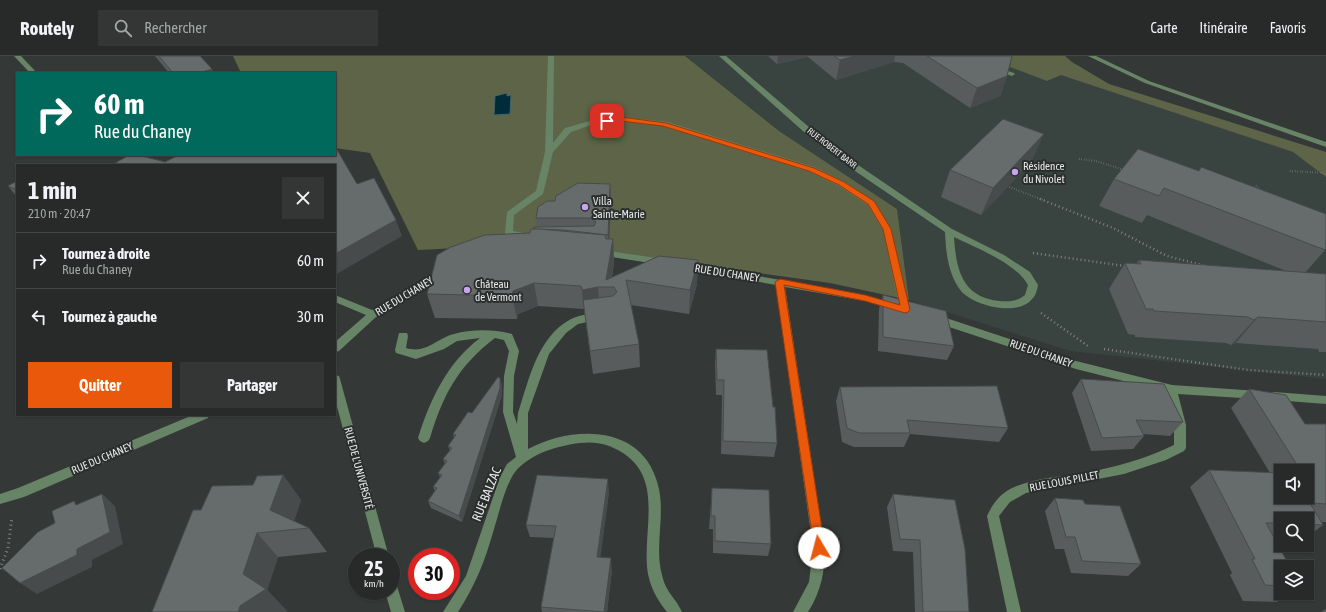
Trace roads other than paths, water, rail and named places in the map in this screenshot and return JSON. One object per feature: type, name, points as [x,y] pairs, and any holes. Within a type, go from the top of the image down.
[{"type":"street","points":[[17,56],[33,72]]},
{"type":"street","points":[[535,237],[509,233],[510,214],[540,192],[549,152],[551,56]]},
{"type":"street","name":"RUE ROBERT BARR","points":[[722,56],[807,130],[858,169],[949,232],[1001,257],[1027,274],[1033,285],[1030,296],[1024,301],[1010,305],[994,304],[974,298],[959,281],[951,257],[949,232]]},
{"type":"street","points":[[1091,56],[1147,82],[1326,145]]},
{"type":"street","points":[[992,67],[1012,74]]},
{"type":"street","name":"RUE DU CHANEY","points":[[549,152],[568,130],[593,122],[621,119],[664,124],[811,169],[842,184],[871,203],[887,229],[909,311],[865,298],[780,282],[591,252]]},
{"type":"street","name":"RUE DU CHANEY","points":[[336,347],[373,314],[451,268]]},
{"type":"street","points":[[780,282],[819,548],[819,574],[810,598],[800,612]]},
{"type":"street","points":[[336,298],[373,314]]},
{"type":"street","points":[[522,458],[523,413],[544,352],[562,330],[575,322],[591,316],[612,315]]},
{"type":"street","name":"RUE DU CHANEY","points":[[927,316],[1076,365],[1172,389],[1326,400]]},
{"type":"street","points":[[403,336],[400,350],[416,355],[440,346],[455,337],[493,334],[508,337],[514,351],[509,376],[508,412],[522,458]]},
{"type":"street","points":[[424,438],[433,408],[449,379],[467,354],[493,334]]},
{"type":"street","name":"RUE DE L'UNIVERSITÉ","points":[[336,383],[381,548]]},
{"type":"street","name":"RUE LOUIS PILLET","points":[[1014,612],[993,516],[1000,502],[1025,488],[1137,467],[1165,456],[1180,448],[1180,425],[1172,389]]},
{"type":"street","name":"RUE DU CHANEY","points":[[0,499],[14,495],[202,416]]},
{"type":"street","name":"RUE BALZAC","points":[[450,612],[470,580],[508,472],[522,458],[554,442],[599,436],[618,442],[636,454],[646,467],[654,489],[653,568],[659,590],[669,607],[675,612]]},
{"type":"street","points":[[394,600],[398,612]]},
{"type":"water","points":[[507,93],[507,96],[511,95],[510,114],[494,115],[495,96]]},
{"type":"place","name":"Résidence du Nivolet","points":[[1015,172]]},
{"type":"place","name":"Villa Sainte-Marie","points":[[585,207]]},
{"type":"place","name":"Château de Vermont","points":[[467,290]]}]
